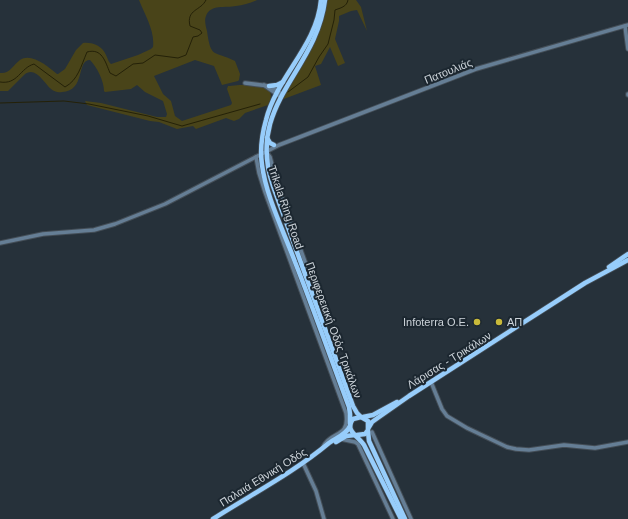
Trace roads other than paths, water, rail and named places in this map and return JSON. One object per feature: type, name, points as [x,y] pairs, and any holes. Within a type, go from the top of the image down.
[{"type":"main road","name":"Trikala Ring Road","points":[[321,0],[318,18],[312,34],[284,81],[266,120],[261,163],[267,188],[330,361],[349,407],[350,425]]},
{"type":"main road","name":"Περιφερειακή Οδός Τρικάλων","points":[[325,0],[321,23],[314,40],[279,94],[262,152],[353,406],[356,413],[362,417]]},
{"type":"main road","points":[[267,85],[279,84],[284,81]]},
{"type":"main road","points":[[267,138],[276,145]]},
{"type":"main road","points":[[602,273],[628,254]]},
{"type":"main road","points":[[602,273],[628,260]]},
{"type":"main road","name":"Λάρισας - Τρικάλων","points":[[362,417],[373,415],[409,396],[602,273]]},
{"type":"main road","points":[[356,435],[365,434],[370,430],[375,420],[409,396]]},
{"type":"main road","points":[[401,519],[364,445],[351,431],[350,425],[356,417],[362,417],[368,422],[370,430],[369,441],[405,519]]},
{"type":"main road","name":"Παλαιά Εθνική Οδός","points":[[213,519],[303,464],[345,433],[350,425]]},
{"type":"main road","name":"Παλαιά Εθνική Οδός","points":[[322,450],[341,439],[356,435]]},
{"type":"street","points":[[626,26],[628,49]]},
{"type":"street","name":"Πατουλιάς","points":[[0,243],[43,234],[94,230],[115,224],[158,208],[276,145],[480,68],[626,26]]},
{"type":"street","points":[[245,83],[267,85],[279,94]]},
{"type":"street","points":[[322,450],[326,442],[344,430],[347,422],[344,406],[330,361]]},
{"type":"street","points":[[431,382],[442,409],[447,416],[467,428],[507,447],[525,450],[567,445],[595,448],[628,442]]},
{"type":"street","points":[[370,430],[411,519]]},
{"type":"street","points":[[341,439],[358,444],[393,519]]},
{"type":"street","points":[[303,464],[317,495],[324,519]]},
{"type":"waterway","points":[[0,82],[15,79],[25,69],[34,64],[65,87],[76,77],[87,52],[92,51],[102,56],[110,73],[116,76],[133,64],[143,63],[155,55],[178,58],[186,55],[193,37],[202,33],[200,30],[190,26],[190,16],[204,4],[206,0]]},
{"type":"waterway","points":[[288,92],[308,77],[328,44],[335,10],[345,6],[348,0]]},
{"type":"waterway","points":[[0,103],[64,101],[89,104],[148,116],[182,126],[260,104]]},
{"type":"place","name":"Infoterra Ο.Ε.","points":[[477,322]]},
{"type":"place","name":"ΑΠ","points":[[499,322]]}]
